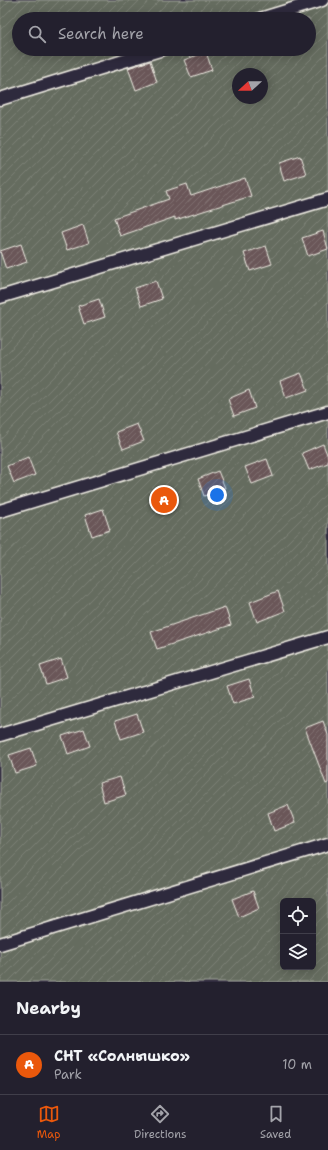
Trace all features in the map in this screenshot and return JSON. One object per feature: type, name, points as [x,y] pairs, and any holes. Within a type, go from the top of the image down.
[{"type":"lane","points":[[283,12],[322,0]]},
{"type":"lane","points":[[0,99],[140,56]]},
{"type":"lane","points":[[0,297],[328,199]]},
{"type":"lane","points":[[0,511],[328,412]]},
{"type":"lane","points":[[0,736],[328,637]]},
{"type":"lane","points":[[0,944],[328,844]]},
{"type":"green space","points":[[0,0],[328,0],[328,982],[0,982]]},
{"type":"building","points":[[195,56],[207,56],[212,70],[191,77],[184,60]]},
{"type":"building","points":[[150,61],[157,82],[136,90],[128,68]]},
{"type":"building","points":[[300,156],[306,174],[284,181],[279,163]]},
{"type":"building","points":[[245,178],[251,196],[175,220],[175,217],[120,236],[114,218],[169,199],[166,191],[187,184],[191,196]]},
{"type":"building","points":[[83,225],[89,243],[67,250],[61,233]]},
{"type":"building","points":[[323,231],[328,249],[308,256],[302,238]]},
{"type":"building","points":[[21,244],[27,262],[6,269],[0,251]]},
{"type":"building","points":[[266,246],[272,264],[250,271],[244,253]]},
{"type":"building","points":[[156,281],[162,299],[141,306],[135,288]]},
{"type":"building","points":[[99,299],[105,317],[84,324],[78,306]]},
{"type":"building","points":[[301,373],[308,390],[286,398],[280,381]]},
{"type":"building","points":[[249,390],[255,408],[234,416],[228,399]]},
{"type":"building","points":[[137,424],[144,441],[123,449],[116,432]]},
{"type":"building","points":[[323,444],[328,457],[328,463],[309,470],[302,453]]},
{"type":"building","points":[[28,457],[35,475],[14,483],[7,466]]},
{"type":"building","points":[[267,459],[273,476],[252,484],[245,467]]},
{"type":"building","points":[[218,471],[225,488],[204,496],[198,479]]},
{"type":"building","points":[[103,509],[110,530],[92,536],[85,515]]},
{"type":"building","points":[[278,591],[285,611],[257,622],[250,602]]},
{"type":"building","points":[[225,607],[231,625],[157,649],[151,632]]},
{"type":"building","points":[[61,659],[67,677],[46,684],[40,666]]},
{"type":"building","points":[[249,679],[255,697],[233,704],[227,686]]},
{"type":"building","points":[[137,714],[143,732],[121,739],[115,721]]},
{"type":"building","points":[[323,721],[328,735],[328,783],[326,784],[305,728]]},
{"type":"building","points":[[84,729],[90,746],[68,754],[62,736]]},
{"type":"building","points":[[31,748],[37,766],[15,773],[9,755]]},
{"type":"building","points":[[120,777],[126,795],[104,802],[99,783]]},
{"type":"building","points":[[288,805],[295,823],[274,831],[268,813]]},
{"type":"building","points":[[253,891],[259,908],[239,917],[232,899]]},
{"type":"place","name":"СНТ «Солнышко»","points":[[164,500]]}]
